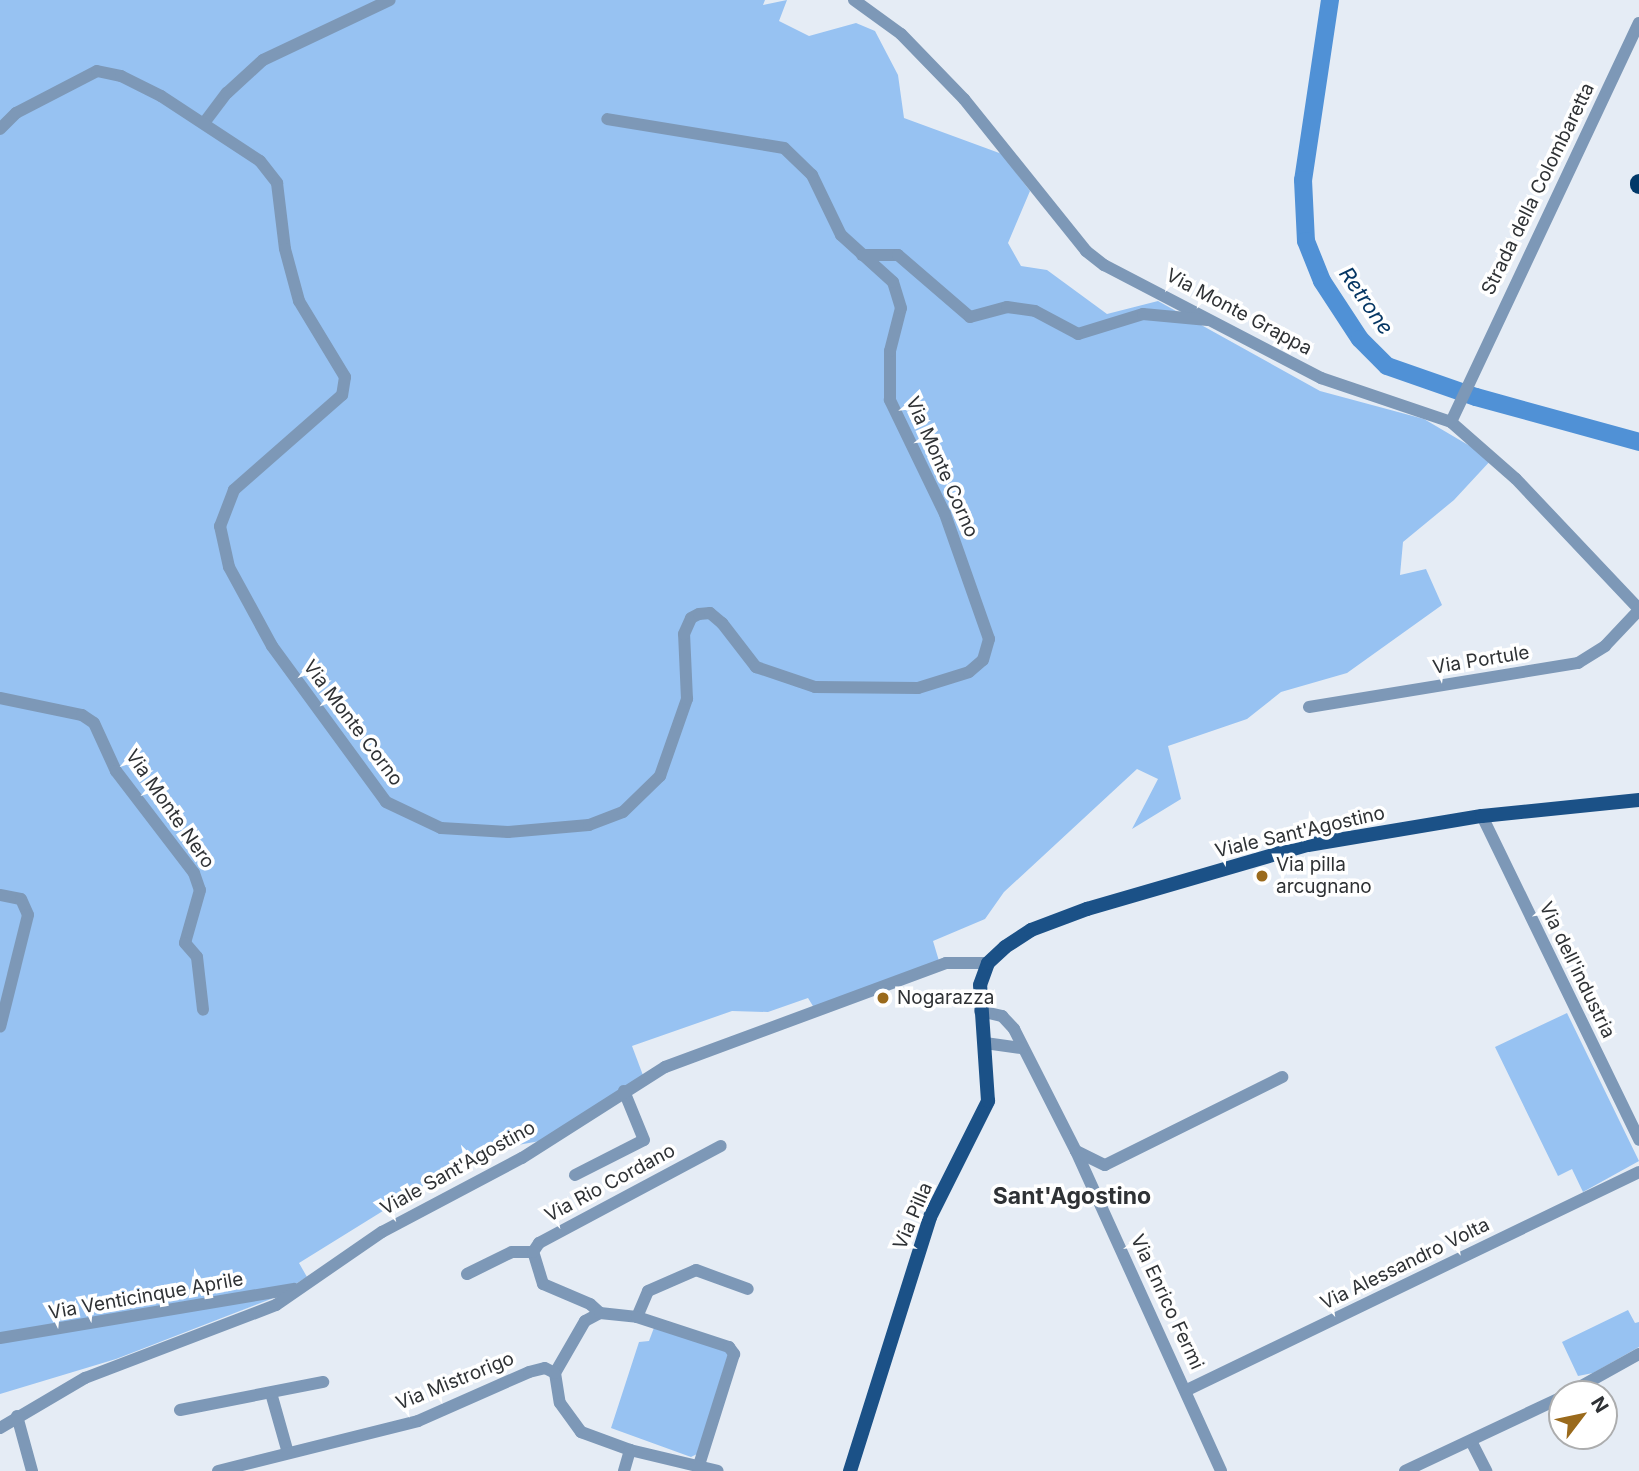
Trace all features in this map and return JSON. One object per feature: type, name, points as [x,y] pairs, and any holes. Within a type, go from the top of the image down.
[{"type":"main road","name":"Viale Sant'Agostino","points":[[985,970],[1031,930],[1185,879],[1323,842],[1482,816],[1639,800]]},
{"type":"main road","name":"Via Pilla","points":[[850,1471],[930,1217],[983,1118],[990,1083],[981,1019],[985,970]]},
{"type":"street","points":[[204,123],[227,93],[263,60],[390,0]]},
{"type":"street","name":"Via Monte Grappa","points":[[854,0],[901,34],[964,99],[1086,251],[1104,265],[1217,320],[1321,378],[1451,422],[1516,479],[1639,610]]},
{"type":"street","name":"Strada della Colombaretta","points":[[1451,422],[1471,372],[1639,23]]},
{"type":"street","name":"Via Monte Corno","points":[[0,129],[16,113],[97,71],[121,76],[204,123],[260,161],[277,183],[285,249],[299,302],[339,360],[345,377],[342,394],[234,490],[220,526],[229,567],[272,646],[386,802],[440,828],[508,832],[589,825],[623,813],[660,776],[687,699],[684,634],[691,618],[699,614],[710,613],[722,623],[756,667],[815,687],[918,688],[969,672],[983,660],[989,639],[945,514],[890,400],[891,351],[901,308],[900,292],[836,227],[812,175],[784,148],[607,120]]},
{"type":"street","points":[[862,255],[898,255],[970,317],[1007,307],[1035,311],[1078,334],[1143,314],[1217,320]]},
{"type":"street","name":"Via Portule","points":[[1309,707],[1578,663],[1605,646],[1639,610]]},
{"type":"street","name":"Via Monte Nero","points":[[0,698],[82,715],[94,723],[116,771],[194,873],[200,890],[185,943],[197,957],[203,1010]]},
{"type":"street","name":"Via dell'industria","points":[[1482,816],[1639,1140]]},
{"type":"street","points":[[0,895],[21,899],[28,915],[0,1027]]},
{"type":"street","name":"Viale Sant'Agostino","points":[[0,1428],[85,1378],[276,1305],[382,1232],[522,1158],[664,1067],[946,962],[985,970]]},
{"type":"street","name":"Via Enrico Fermi","points":[[981,1019],[1006,1019],[1022,1048],[1076,1151],[1222,1471]]},
{"type":"street","points":[[985,1043],[1022,1048]]},
{"type":"street","points":[[1076,1151],[1105,1165],[1282,1077]]},
{"type":"street","points":[[575,1175],[645,1140],[624,1091]]},
{"type":"street","name":"Via Rio Cordano","points":[[533,1252],[547,1237],[721,1146]]},
{"type":"street","name":"Via Alessandro Volta","points":[[1187,1390],[1639,1172]]},
{"type":"street","points":[[467,1274],[512,1252],[533,1252],[543,1284],[590,1304],[600,1313]]},
{"type":"street","points":[[637,1317],[648,1291],[696,1270],[748,1289]]},
{"type":"street","name":"Via Venticinque Aprile","points":[[0,1338],[298,1288]]},
{"type":"street","points":[[701,1469],[734,1354],[729,1347],[637,1317],[600,1313],[585,1321],[555,1373],[568,1419],[581,1432],[630,1450],[701,1469],[718,1471]]},
{"type":"street","points":[[1592,1380],[1639,1354]]},
{"type":"street","name":"Via Mistrorigo","points":[[218,1471],[418,1421],[529,1372],[545,1368],[555,1373]]},
{"type":"street","points":[[180,1410],[323,1382]]},
{"type":"street","points":[[271,1393],[288,1453]]},
{"type":"street","points":[[1405,1471],[1548,1403]]},
{"type":"street","points":[[17,1416],[32,1471]]},
{"type":"street","points":[[1471,1441],[1486,1471]]},
{"type":"street","points":[[624,1471],[630,1450]]},
{"type":"shaded area","points":[[0,0],[765,0],[763,5],[787,0],[779,21],[809,36],[856,23],[875,31],[898,75],[904,118],[1002,154],[1030,191],[1008,243],[1021,266],[1047,270],[1107,314],[1158,301],[1320,391],[1424,419],[1492,459],[1454,500],[1403,542],[1400,575],[1426,569],[1442,605],[1347,673],[1281,692],[1247,719],[1168,746],[1181,799],[1132,829],[1158,779],[1137,769],[1004,892],[985,919],[933,941],[939,961],[816,1011],[808,998],[768,1012],[732,1011],[632,1046],[644,1078],[540,1141],[478,1152],[299,1263],[307,1277],[271,1299],[116,1359],[0,1394]]},
{"type":"shaded area","points":[[1567,1013],[1639,1161],[1583,1192],[1572,1169],[1558,1176],[1495,1047]]},
{"type":"shaded area","points":[[1628,1310],[1635,1323],[1639,1322],[1639,1347],[1593,1373],[1578,1376],[1562,1342]]},
{"type":"shaded area","points":[[655,1325],[725,1349],[728,1355],[697,1454],[691,1457],[611,1428],[639,1342],[649,1341]]},
{"type":"waterway","name":"Retrone","points":[[1330,0],[1303,180],[1306,241],[1322,281],[1360,339],[1387,366],[1476,397],[1639,442]]},
{"type":"place","name":"Via pilla arcugnano","points":[[1262,876]]},
{"type":"place","name":"Nogarazza","points":[[883,998]]},
{"type":"district","name":"Sant'Agostino","points":[[1072,1196]]}]
